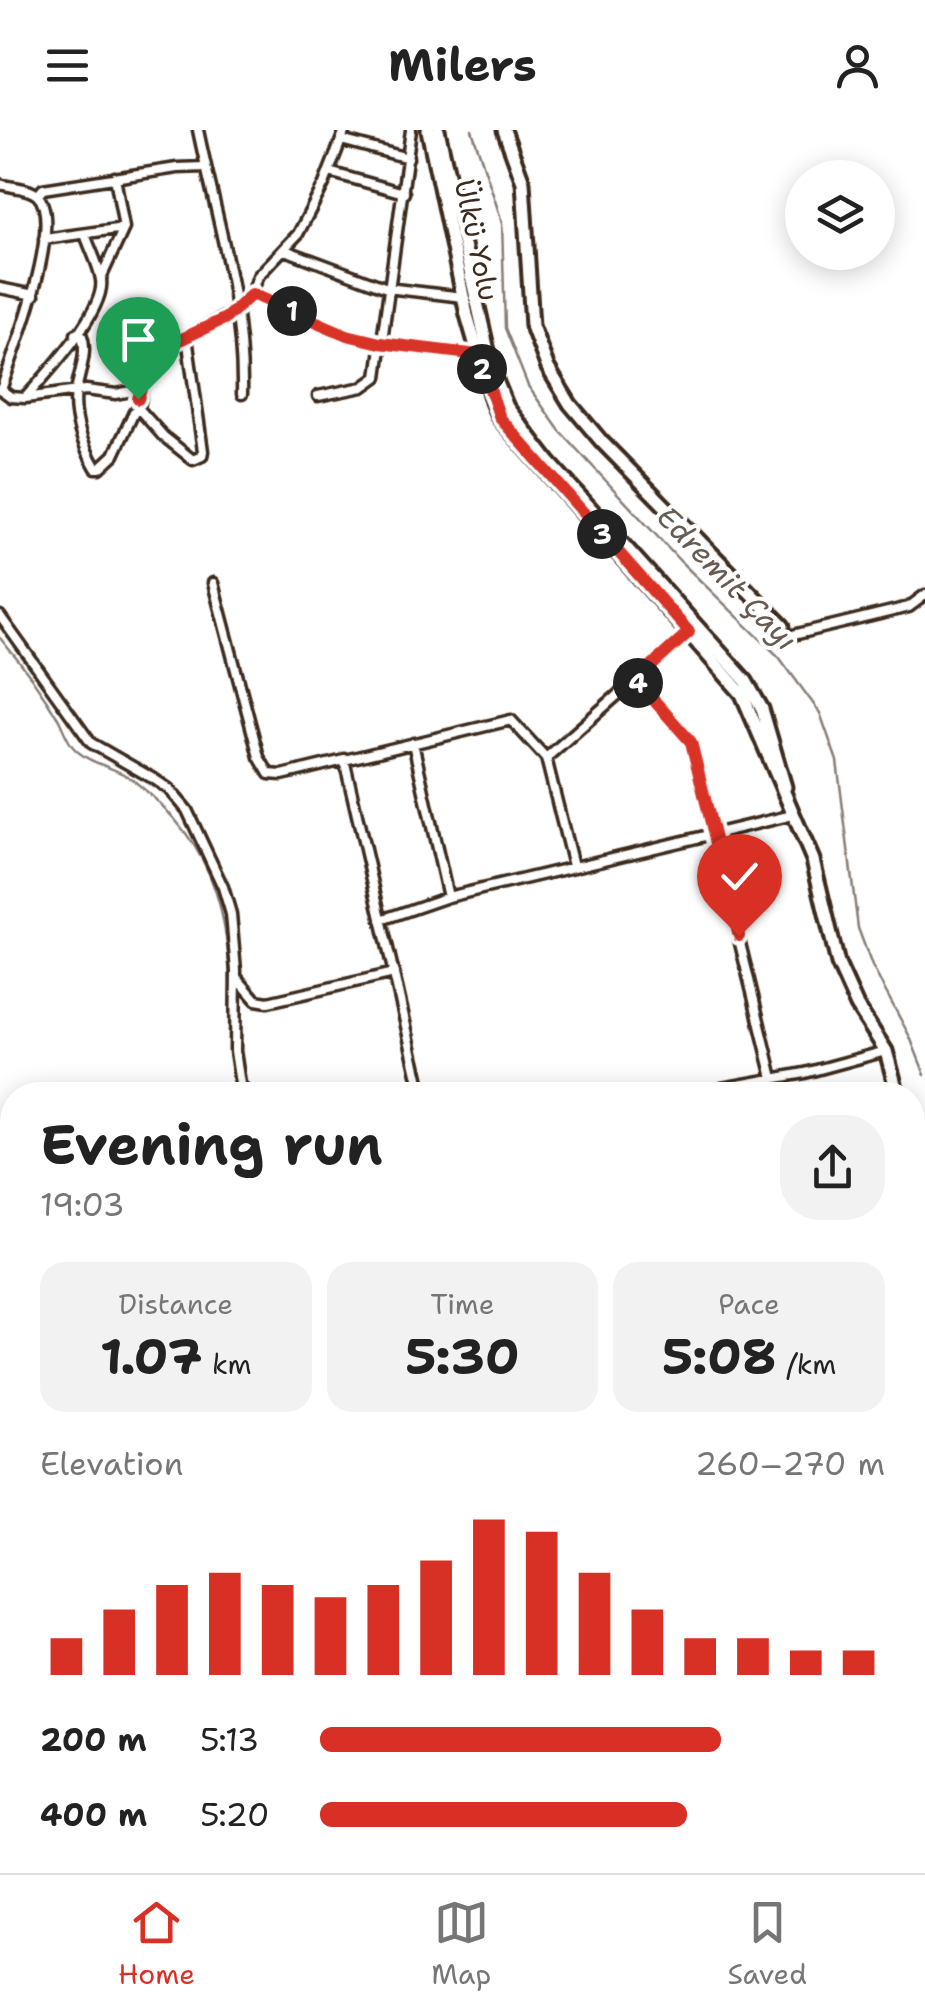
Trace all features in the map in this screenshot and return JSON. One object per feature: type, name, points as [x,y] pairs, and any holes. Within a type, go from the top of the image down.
[{"type":"main road","name":"Ülkü Yolu","points":[[428,130],[470,296],[507,407],[549,462],[693,628]]},
{"type":"main road","name":"Ülkü Yolu","points":[[438,130],[478,355],[500,418],[755,695],[792,815],[813,860],[838,964],[857,1006],[886,1051],[894,1082]]},
{"type":"main road","points":[[496,130],[525,206]]},
{"type":"main road","points":[[504,130],[523,182],[532,326],[556,382],[602,442],[786,631]]},
{"type":"street","points":[[198,130],[238,308],[242,394]]},
{"type":"street","points":[[0,184],[38,195],[43,203],[44,239],[34,295],[0,390],[11,397],[26,398],[76,391],[105,390],[116,394],[132,391],[163,348],[226,318],[252,294],[258,276],[285,250],[314,207],[345,130]]},
{"type":"street","points":[[318,396],[371,384],[378,374],[412,130]]},
{"type":"street","points":[[341,140],[408,158]]},
{"type":"street","points":[[38,195],[43,189],[205,167]]},
{"type":"street","points":[[329,172],[404,193]]},
{"type":"street","points":[[101,278],[124,228],[115,177]]},
{"type":"street","points":[[44,239],[124,228]]},
{"type":"street","points":[[26,398],[89,322],[101,289],[101,278],[85,234]]},
{"type":"street","points":[[285,250],[387,288],[470,296]]},
{"type":"street","points":[[0,288],[34,295]]},
{"type":"street","points":[[252,294],[347,335],[478,355]]},
{"type":"street","points":[[76,334],[82,336],[85,347],[76,391],[78,422],[96,468],[114,454],[134,412],[139,410]]},
{"type":"street","points":[[139,410],[187,457],[193,460],[202,456],[186,337]]},
{"type":"street","points":[[139,410],[144,378]]},
{"type":"street","points":[[214,582],[263,768],[270,774],[282,776],[511,720],[546,758],[573,866]]},
{"type":"street","points":[[786,631],[908,607],[925,595]]},
{"type":"street","points":[[0,616],[91,743],[154,778],[187,810],[227,900],[236,976],[235,1051],[240,1082]]},
{"type":"street","points":[[546,758],[693,628]]},
{"type":"street","points":[[636,680],[691,742],[773,1078]]},
{"type":"street","points":[[413,743],[448,897]]},
{"type":"street","points":[[344,760],[419,1082]]},
{"type":"street","points":[[381,920],[448,897],[792,815]]},
{"type":"street","points":[[236,976],[256,1000],[268,1002],[394,974]]},
{"type":"street","points":[[753,1082],[886,1051]]},
{"type":"waterway","name":"Edremit Çayı","points":[[472,130],[502,222],[505,328],[528,386],[560,431],[679,560],[779,657],[820,713],[837,761],[858,928],[872,966],[910,1037],[925,1075]]},
{"type":"waterway","points":[[0,638],[46,698],[73,747],[133,780],[186,833],[203,861],[223,920],[232,1026]]},
{"type":"route","points":[[138,399],[144,378],[163,348],[226,318],[252,294],[347,335],[478,355],[500,418],[689,632],[636,680],[691,742],[739,936]]}]
